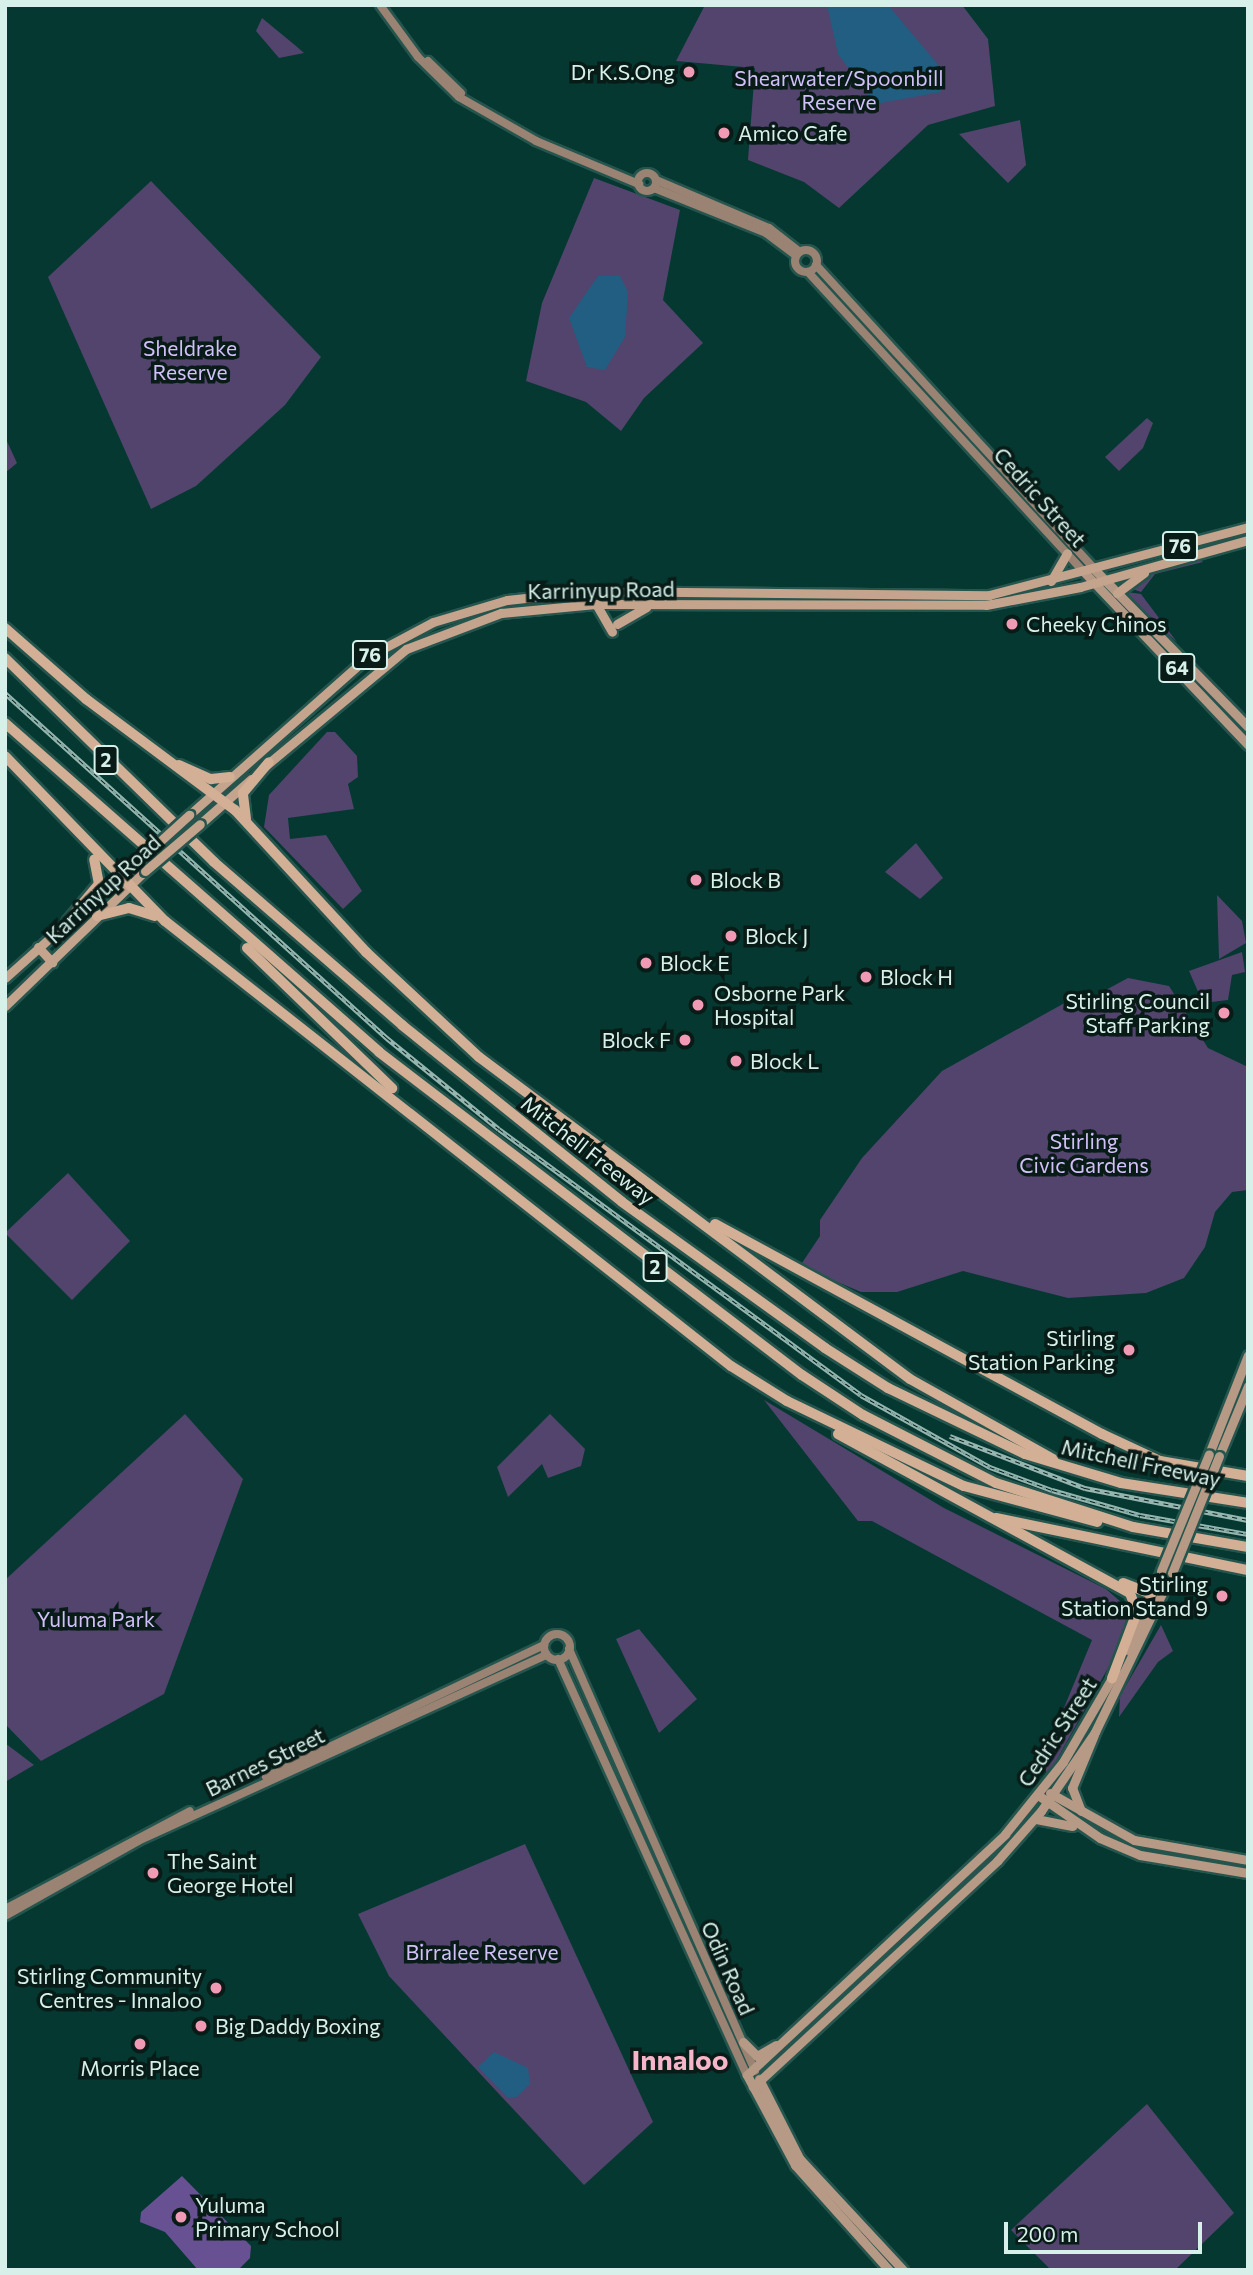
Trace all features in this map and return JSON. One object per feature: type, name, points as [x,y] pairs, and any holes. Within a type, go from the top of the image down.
[{"type":"highway","name":"Karrinyup Road","points":[[5,978],[369,656],[433,622],[545,596],[960,597],[1040,586],[1248,527]]},
{"type":"highway","name":"Karrinyup Road","points":[[5,1006],[127,887],[269,762],[406,649],[501,613],[596,604],[986,605],[1099,581],[1248,540]]},
{"type":"highway","points":[[1040,586],[1060,573],[1067,554]]},
{"type":"highway","points":[[1116,593],[1164,563]]},
{"type":"highway","points":[[596,604],[614,628],[651,605]]},
{"type":"highway","points":[[5,628],[160,755],[225,803],[250,826],[366,952],[479,1057],[687,1209],[910,1379],[1075,1471]]},
{"type":"highway","points":[[369,656],[376,664],[406,649]]},
{"type":"highway","name":"Mitchell Freeway","points":[[5,658],[249,893],[622,1202],[888,1388],[1004,1446],[1075,1471],[1248,1503]]},
{"type":"highway","name":"2","points":[[5,723],[227,924],[473,1128],[802,1375],[966,1469],[1133,1527],[1248,1547]]},
{"type":"highway","points":[[160,755],[211,779],[230,777]]},
{"type":"highway","points":[[5,756],[71,830],[127,887],[165,920],[731,1366],[960,1503],[1130,1593],[1137,1612],[1112,1678]]},
{"type":"highway","points":[[250,826],[241,799],[269,762]]},
{"type":"highway","points":[[67,922],[101,878],[71,830]]},
{"type":"highway","points":[[97,916],[135,908],[165,920]]},
{"type":"highway","points":[[227,924],[305,1009],[460,1150]]},
{"type":"highway","points":[[38,947],[52,962]]},
{"type":"highway","points":[[687,1209],[1102,1434],[1160,1461],[1248,1476]]},
{"type":"highway","points":[[787,1401],[964,1486],[1044,1512],[1133,1527]]},
{"type":"highway","points":[[960,1503],[1104,1545],[1248,1570]]},
{"type":"highway","points":[[1102,1578],[1151,1594]]},
{"type":"main road","name":"Cedric Street","points":[[380,5],[414,50],[467,101],[536,141],[620,173],[639,184],[655,184]]},
{"type":"main road","name":"Cedric Street","points":[[620,173],[642,174],[655,184],[769,228],[798,254],[813,253],[812,269],[1067,554],[1090,572]]},
{"type":"main road","points":[[639,184],[642,174]]},
{"type":"main road","name":"Cedric Street","points":[[798,254],[796,266],[812,269],[1248,745]]},
{"type":"main road","name":"Cedric Street","points":[[1099,581],[1116,593],[1248,727]]},
{"type":"main road","points":[[1166,657],[1174,650]]},
{"type":"main road","points":[[1223,718],[1232,710]]},
{"type":"main road","name":"Cedric Street","points":[[757,2085],[1035,1819],[1051,1799],[1095,1732],[1171,1576],[1248,1355]]},
{"type":"main road","name":"Cedric Street","points":[[751,2073],[979,1861],[1040,1791],[1112,1678],[1248,1386]]},
{"type":"main road","points":[[561,1634],[569,1650],[558,1659],[547,1655],[544,1645],[561,1634]]},
{"type":"main road","name":"Barnes Street","points":[[5,1909],[137,1835],[544,1645]]},
{"type":"main road","name":"Odin Road","points":[[569,1650],[743,2042],[751,2073]]},
{"type":"main road","name":"Barnes Street","points":[[5,1916],[138,1841],[547,1655]]},
{"type":"main road","name":"Odin Road","points":[[558,1659],[800,2173],[889,2270]]},
{"type":"main road","points":[[1086,1818],[1072,1793],[1095,1732]]},
{"type":"main road","points":[[1040,1791],[1100,1838]]},
{"type":"main road","points":[[1051,1799],[1086,1818],[1144,1843],[1248,1860]]},
{"type":"main road","points":[[1035,1819],[1052,1818],[1162,1861],[1248,1873]]},
{"type":"main road","points":[[743,2042],[757,2056],[800,2027]]},
{"type":"main road","name":"Odin Road","points":[[757,2085],[799,2158],[903,2270]]},
{"type":"green space","name":"Shearwater/Spoonbill Reserve","points":[[705,5],[962,5],[988,39],[995,106],[928,125],[839,208],[804,182],[748,160],[755,68],[676,61]]},
{"type":"green space","points":[[262,18],[304,53],[279,58],[256,31]]},
{"type":"green space","points":[[1020,120],[1026,165],[1008,183],[959,134]]},
{"type":"green space","points":[[594,178],[680,210],[663,300],[703,343],[644,398],[621,431],[586,402],[526,381],[542,303]]},
{"type":"green space","name":"Sheldrake Reserve","points":[[151,181],[321,357],[285,405],[196,486],[151,509],[48,277]]},
{"type":"green space","points":[[1147,418],[1153,423],[1143,448],[1119,471],[1105,457]]},
{"type":"green space","points":[[5,437],[17,463],[5,473]]},
{"type":"green space","points":[[1198,558],[1203,562],[1155,574],[1141,592],[1127,587],[1144,576]]},
{"type":"green space","points":[[1127,592],[1141,594],[1177,642],[1130,602]]},
{"type":"green space","points":[[327,732],[335,732],[357,756],[358,777],[348,784],[354,809],[288,818],[290,839],[326,835],[362,891],[343,909],[264,827],[269,795]]},
{"type":"green space","points":[[916,843],[943,878],[920,899],[885,872]]},
{"type":"green space","points":[[1217,895],[1242,921],[1246,943],[1219,959]]},
{"type":"green space","points":[[1242,952],[1245,972],[1232,975],[1228,1000],[1203,1003],[1189,971]]},
{"type":"green space","name":"Stirling Civic Gardens","points":[[1128,978],[1169,986],[1208,1048],[1248,1067],[1248,1190],[1232,1192],[1215,1212],[1205,1247],[1184,1278],[1146,1293],[1068,1298],[963,1271],[897,1292],[861,1292],[800,1266],[820,1236],[820,1220],[862,1158],[942,1071],[1079,995],[1087,1000]]},
{"type":"green space","points":[[68,1173],[130,1241],[72,1300],[5,1233]]},
{"type":"green space","points":[[764,1400],[944,1508],[1106,1589],[1129,1609],[1117,1652],[1047,1777],[1044,1756],[1092,1640],[872,1521],[858,1521]]},
{"type":"green space","name":"Yuluma Park","points":[[185,1414],[243,1479],[164,1694],[41,1761],[5,1724],[5,1580]]},
{"type":"green space","points":[[550,1414],[585,1449],[581,1466],[548,1478],[542,1464],[508,1497],[497,1467]]},
{"type":"green space","points":[[1161,1625],[1173,1651],[1158,1662],[1119,1717],[1120,1696]]},
{"type":"green space","points":[[639,1629],[697,1699],[659,1733],[616,1639]]},
{"type":"green space","points":[[5,1743],[34,1765],[5,1782]]},
{"type":"green space","name":"Birralee Reserve","points":[[525,1844],[653,2122],[584,2185],[389,1976],[358,1914]]},
{"type":"green space","points":[[1147,2104],[1234,2213],[1175,2270],[1051,2270],[1011,2230]]},
{"type":"shaded area","points":[[182,2176],[251,2246],[250,2258],[238,2270],[198,2270],[165,2232],[140,2222],[141,2212]]},
{"type":"water","points":[[827,5],[888,5],[940,67],[941,92],[875,104],[838,54]]},
{"type":"water","points":[[598,276],[620,276],[628,292],[625,337],[605,370],[587,367],[569,318]]},
{"type":"water","points":[[494,2052],[528,2068],[530,2084],[517,2097],[508,2098],[478,2067]]},
{"type":"railway","points":[[5,693],[387,1038],[499,1129],[861,1395],[990,1467],[1052,1490],[1140,1515],[1248,1534]]},
{"type":"railway","points":[[950,1436],[1085,1488],[1248,1520]]},
{"type":"place","name":"Dr K.S.Ong","points":[[689,72]]},
{"type":"place","name":"Amico Cafe","points":[[724,133]]},
{"type":"place","name":"Cheeky Chinos","points":[[1012,624]]},
{"type":"place","name":"Block B","points":[[696,880]]},
{"type":"place","name":"Block J","points":[[731,936]]},
{"type":"place","name":"Block E","points":[[646,963]]},
{"type":"place","name":"Block H","points":[[866,977]]},
{"type":"place","name":"Osborne Park Hospital","points":[[698,1005]]},
{"type":"place","name":"Stirling Council Staff Parking","points":[[1224,1013]]},
{"type":"place","name":"Block F","points":[[685,1040]]},
{"type":"place","name":"Block L","points":[[736,1061]]},
{"type":"place","name":"Stirling Station Parking","points":[[1129,1350]]},
{"type":"place","name":"Stirling Station Stand 9","points":[[1222,1596]]},
{"type":"place","name":"The Saint George Hotel","points":[[153,1873]]},
{"type":"place","name":"Stirling Community Centres - Innaloo","points":[[216,1988]]},
{"type":"place","name":"Big Daddy Boxing","points":[[201,2026]]},
{"type":"place","name":"Morris Place","points":[[140,2044]]},
{"type":"place","name":"Yuluma Primary School","points":[[181,2217]]},
{"type":"district","name":"Innaloo","points":[[680,2059]]}]
